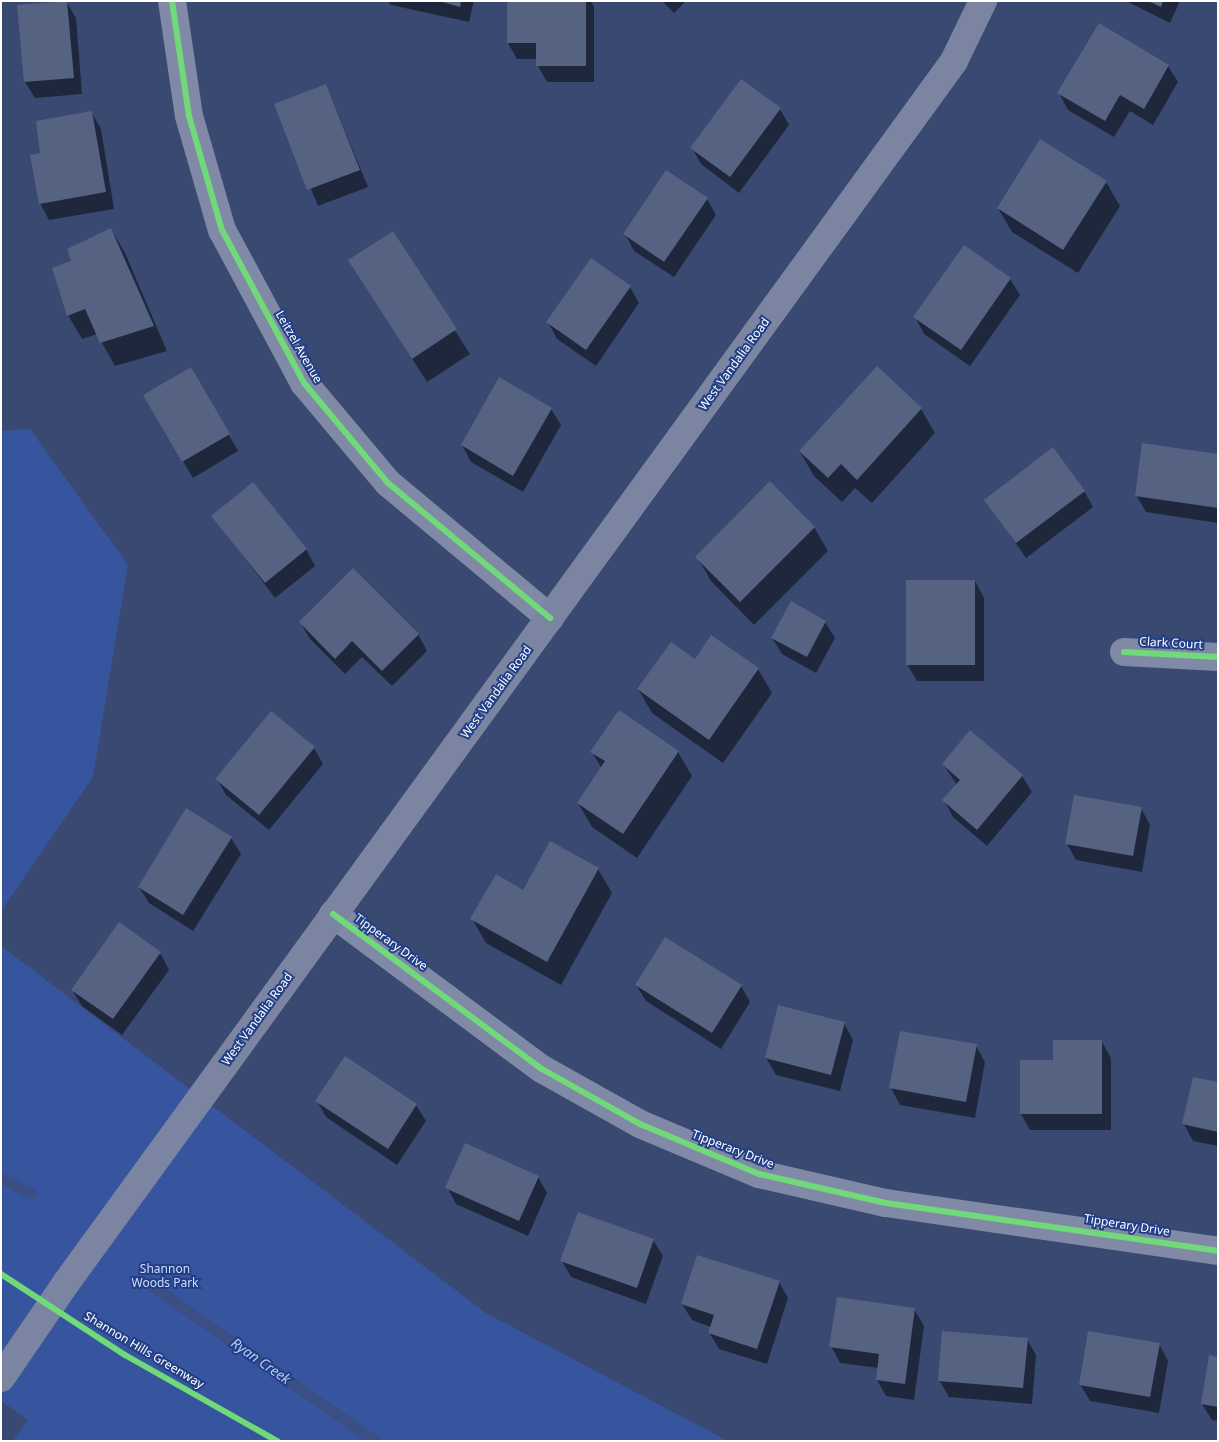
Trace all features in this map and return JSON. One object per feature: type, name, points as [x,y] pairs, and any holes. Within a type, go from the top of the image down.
[{"type":"main road","name":"West Vandalia Road","points":[[1,1378],[50,1306],[333,914],[954,61],[983,1]]},
{"type":"street","name":"Leitzel Avenue","points":[[172,1],[189,116],[222,230],[304,383],[388,484],[550,618]]},
{"type":"street","name":"Clark Court","points":[[1124,652],[1218,657]]},
{"type":"street","name":"Tipperary Drive","points":[[333,914],[542,1069],[640,1124],[759,1174],[886,1203],[1218,1251]]},
{"type":"green space","points":[[30,429],[128,565],[93,777],[1,911],[1,431]]},
{"type":"green space","name":"Shannon Woods Park","points":[[1,946],[486,1313],[728,1441],[13,1441],[28,1420],[1,1401]]},
{"type":"building","points":[[67,1],[74,78],[24,82],[17,5]]},
{"type":"building","points":[[439,1],[461,1],[460,7]]},
{"type":"building","points":[[507,1],[586,1],[586,66],[536,66],[536,43],[507,43]]},
{"type":"building","points":[[1148,1],[1163,1],[1161,7]]},
{"type":"building","points":[[1099,23],[1169,65],[1144,109],[1120,95],[1105,121],[1057,93]]},
{"type":"building","points":[[741,79],[781,108],[730,177],[690,148]]},
{"type":"building","points":[[326,84],[360,170],[307,190],[274,104]]},
{"type":"building","points":[[92,111],[106,192],[39,204],[30,155],[40,153],[36,121]]},
{"type":"building","points":[[1040,139],[1107,181],[1063,250],[997,208]]},
{"type":"building","points":[[666,170],[708,198],[664,262],[623,234]]},
{"type":"building","points":[[111,228],[154,326],[100,343],[85,309],[67,316],[52,268],[71,261],[67,249]]},
{"type":"building","points":[[393,231],[457,329],[412,359],[348,260]]},
{"type":"building","points":[[964,245],[1011,278],[961,350],[913,317]]},
{"type":"building","points":[[591,258],[631,286],[586,350],[546,322]]},
{"type":"building","points":[[877,366],[922,408],[857,480],[841,464],[828,478],[799,451]]},
{"type":"building","points":[[191,367],[230,434],[182,462],[143,395]]},
{"type":"building","points":[[499,377],[552,408],[513,476],[461,445]]},
{"type":"building","points":[[1142,443],[1218,454],[1218,508],[1135,496]]},
{"type":"building","points":[[1053,447],[1085,491],[1016,543],[984,500]]},
{"type":"building","points":[[770,481],[815,527],[740,602],[695,557]]},
{"type":"building","points":[[253,482],[307,549],[265,583],[211,516]]},
{"type":"building","points":[[353,568],[419,634],[382,671],[352,641],[335,659],[299,622]]},
{"type":"building","points":[[906,580],[975,580],[975,665],[906,665]]},
{"type":"building","points":[[791,601],[826,621],[807,657],[771,638]]},
{"type":"building","points":[[711,635],[759,668],[709,740],[637,689],[671,642],[695,659]]},
{"type":"building","points":[[619,710],[679,751],[623,834],[577,803],[605,761],[590,752]]},
{"type":"building","points":[[271,711],[315,747],[259,815],[215,779]]},
{"type":"building","points":[[970,730],[1023,775],[977,830],[942,800],[960,780],[942,764]]},
{"type":"building","points":[[1074,795],[1142,807],[1133,856],[1065,844]]},
{"type":"building","points":[[186,808],[232,837],[183,915],[138,887]]},
{"type":"building","points":[[550,841],[599,868],[547,962],[470,919],[496,874],[523,890]]},
{"type":"building","points":[[119,922],[161,952],[113,1019],[71,990]]},
{"type":"building","points":[[665,937],[742,985],[712,1033],[635,985]]},
{"type":"building","points":[[778,1005],[845,1022],[831,1075],[765,1058]]},
{"type":"building","points":[[900,1031],[977,1044],[966,1102],[889,1088]]},
{"type":"building","points":[[1053,1040],[1102,1040],[1102,1114],[1020,1114],[1020,1060],[1053,1060]]},
{"type":"building","points":[[345,1056],[417,1104],[388,1149],[315,1101]]},
{"type":"building","points":[[1193,1077],[1218,1082],[1218,1132],[1182,1124]]},
{"type":"building","points":[[465,1143],[539,1176],[519,1221],[445,1188]]},
{"type":"building","points":[[578,1212],[654,1239],[637,1288],[560,1261]]},
{"type":"building","points":[[697,1255],[780,1281],[757,1349],[708,1333],[714,1315],[681,1304]]},
{"type":"building","points":[[837,1297],[915,1308],[905,1384],[876,1380],[879,1354],[829,1347]]},
{"type":"building","points":[[942,1331],[1028,1338],[1023,1388],[938,1381]]},
{"type":"building","points":[[1088,1331],[1160,1343],[1150,1397],[1079,1385]]},
{"type":"building","points":[[1209,1355],[1218,1357],[1218,1407],[1201,1404]]},
{"type":"waterway","name":"Ryan Creek","points":[[1,1178],[31,1193]]},
{"type":"waterway","name":"Ryan Creek","points":[[146,1282],[376,1441]]},
{"type":"cycle path","points":[[172,1],[189,116],[222,230],[304,383],[388,483],[550,618]]},
{"type":"cycle path","points":[[1124,652],[1218,657]]},
{"type":"cycle path","points":[[333,914],[542,1069],[640,1124],[759,1174],[886,1203],[1218,1251]]},
{"type":"cycle path","name":"Shannon Hills Greenway","points":[[1,1274],[125,1355],[277,1441]]}]
